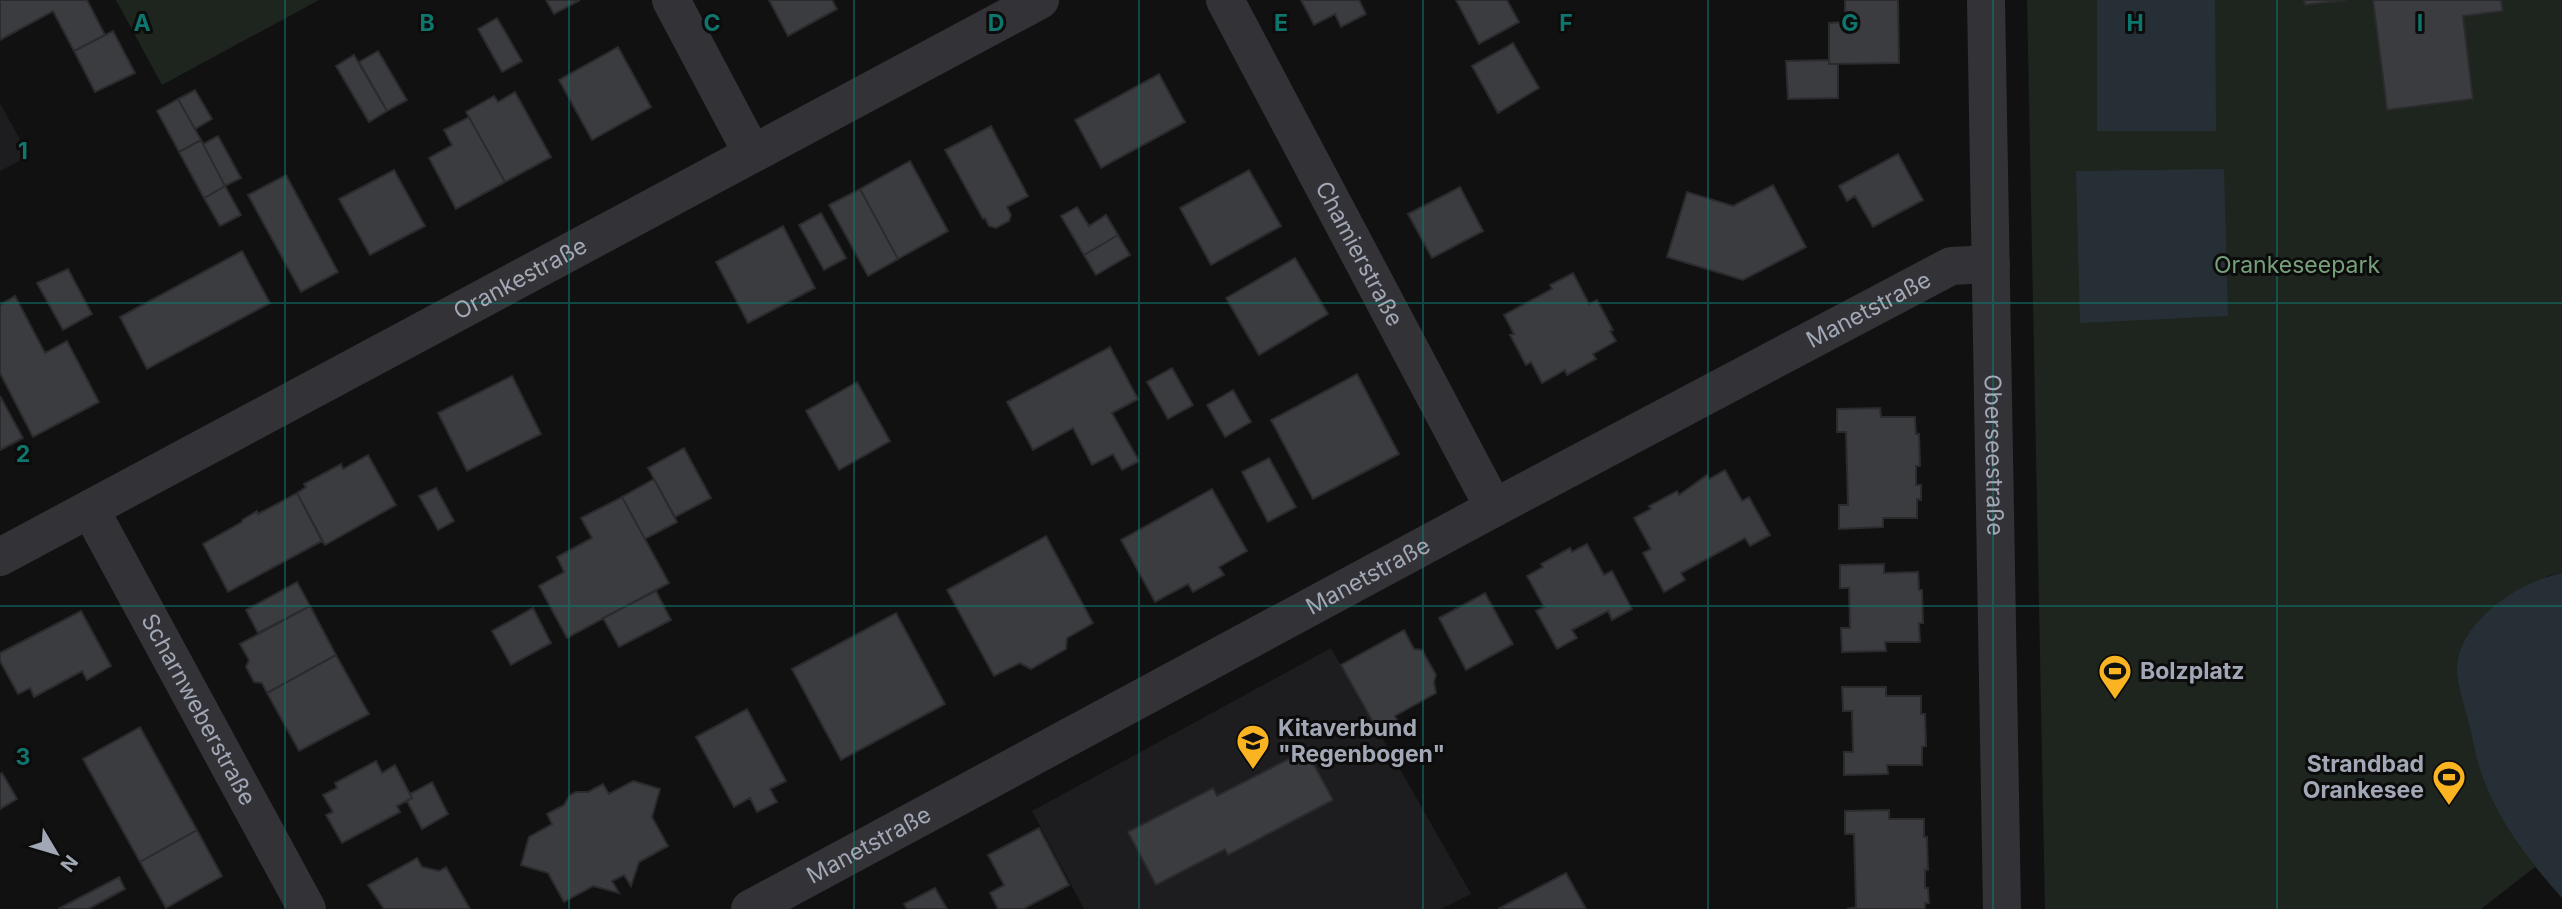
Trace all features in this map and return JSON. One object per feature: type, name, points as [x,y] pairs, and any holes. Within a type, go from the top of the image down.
[{"type":"street","points":[[671,0],[752,153]]},
{"type":"street","name":"Orankestraße","points":[[0,557],[1040,0]]},
{"type":"street","name":"Chamierstraße","points":[[1225,0],[1494,508]]},
{"type":"street","name":"Oberseestraße","points":[[1986,0],[2001,909]]},
{"type":"street","name":"Manetstraße","points":[[750,909],[1494,508],[1951,266],[1991,264]]},
{"type":"street","name":"Scharnweberstraße","points":[[90,509],[307,909]]},
{"type":"shaded area","points":[[2097,0],[2215,0],[2216,131],[2097,131]]},
{"type":"shaded area","points":[[0,103],[29,156],[0,171]]},
{"type":"shaded area","points":[[2224,169],[2228,316],[2080,323],[2076,171]]},
{"type":"shaded area","points":[[2562,573],[2562,898],[2515,839],[2488,790],[2477,759],[2459,687],[2457,668],[2460,650],[2480,619],[2511,594],[2546,577]]},
{"type":"shaded area","name":"Kitaverbund \"Regenbogen\"","points":[[1331,648],[1471,894],[1441,909],[1084,909],[1032,811]]},
{"type":"green space","points":[[116,0],[319,0],[162,85]]},
{"type":"green space","name":"Orankeseepark","points":[[2027,0],[2562,0],[2562,573],[2548,576],[2457,667],[2469,722],[2562,898],[2535,867],[2481,909],[2045,909]]},
{"type":"building","points":[[0,0],[87,0],[105,35],[74,51],[53,11],[0,40]]},
{"type":"building","points":[[546,0],[580,0],[554,14]]},
{"type":"building","points":[[769,0],[832,0],[837,9],[788,36]]},
{"type":"building","points":[[1301,0],[1359,0],[1366,14],[1341,27],[1335,14],[1314,25]]},
{"type":"building","points":[[1456,0],[1507,0],[1519,22],[1479,44]]},
{"type":"building","points":[[1845,0],[1898,0],[1899,63],[1829,64],[1829,23],[1845,22]]},
{"type":"building","points":[[2304,0],[2346,0],[2305,5]]},
{"type":"building","points":[[2373,0],[2501,0],[2503,11],[2463,16],[2473,99],[2387,110]]},
{"type":"building","points":[[497,18],[522,61],[502,72],[478,29]]},
{"type":"building","points":[[113,31],[135,73],[95,92],[74,51]]},
{"type":"building","points":[[1513,43],[1539,88],[1498,113],[1472,66]]},
{"type":"building","points":[[618,47],[651,107],[592,140],[559,80]]},
{"type":"building","points":[[378,51],[407,100],[387,111],[359,62]]},
{"type":"building","points":[[354,55],[387,111],[369,122],[336,66]]},
{"type":"building","points":[[1829,60],[1829,64],[1838,64],[1838,98],[1788,99],[1786,61]]},
{"type":"building","points":[[1159,74],[1185,122],[1101,168],[1075,120]]},
{"type":"building","points":[[195,90],[212,119],[195,129],[178,99]]},
{"type":"building","points":[[515,92],[551,157],[505,182],[466,112],[494,96],[498,102]]},
{"type":"building","points":[[178,99],[201,140],[179,152],[157,111]]},
{"type":"building","points":[[469,117],[505,182],[456,209],[429,158],[452,145],[444,130]]},
{"type":"building","points":[[991,126],[1028,196],[1007,207],[1011,215],[1009,221],[996,228],[989,226],[985,218],[983,219],[945,150]]},
{"type":"building","points":[[218,136],[241,178],[225,186],[203,144]]},
{"type":"building","points":[[201,140],[225,186],[204,198],[179,152]]},
{"type":"building","points":[[1898,154],[1923,200],[1873,227],[1855,196],[1847,201],[1839,186]]},
{"type":"building","points":[[910,161],[948,231],[898,259],[860,189]]},
{"type":"building","points":[[394,170],[425,226],[370,255],[339,199]]},
{"type":"building","points":[[1249,170],[1281,226],[1211,265],[1180,208]]},
{"type":"building","points":[[286,175],[338,272],[301,292],[248,195]]},
{"type":"building","points":[[1773,185],[1806,247],[1743,280],[1667,257],[1687,192],[1733,206]]},
{"type":"building","points":[[225,186],[241,215],[220,226],[204,198]]},
{"type":"building","points":[[1460,187],[1483,231],[1432,258],[1408,214]]},
{"type":"building","points":[[860,189],[898,259],[868,276],[829,205]]},
{"type":"building","points":[[1077,207],[1089,226],[1106,215],[1118,235],[1084,255],[1061,216]]},
{"type":"building","points":[[821,213],[846,258],[824,270],[799,225]]},
{"type":"building","points":[[783,226],[815,288],[748,323],[716,262]]},
{"type":"building","points":[[1118,235],[1130,255],[1096,275],[1084,255]]},
{"type":"building","points":[[242,251],[270,303],[147,369],[120,317]]},
{"type":"building","points":[[1295,258],[1328,314],[1259,355],[1226,298]]},
{"type":"building","points":[[68,269],[92,314],[63,330],[37,283]]},
{"type":"building","points":[[1573,273],[1589,304],[1597,300],[1616,341],[1593,354],[1596,359],[1567,375],[1565,370],[1542,383],[1531,362],[1526,365],[1510,335],[1514,334],[1504,315],[1552,289],[1550,285]]},
{"type":"building","points":[[15,296],[45,353],[67,341],[99,402],[33,437],[0,373],[0,305]]},
{"type":"building","points":[[1110,347],[1138,399],[1112,413],[1139,461],[1122,470],[1113,454],[1092,465],[1073,428],[1033,450],[1007,402]]},
{"type":"building","points":[[1172,368],[1193,405],[1168,419],[1147,382]]},
{"type":"building","points":[[1357,374],[1399,454],[1313,499],[1271,420]]},
{"type":"building","points":[[512,376],[541,434],[467,471],[438,413]]},
{"type":"building","points":[[857,382],[890,441],[839,470],[806,411]]},
{"type":"building","points":[[1233,390],[1251,422],[1225,437],[1207,405]]},
{"type":"building","points":[[0,396],[23,438],[0,450]]},
{"type":"building","points":[[1880,408],[1881,417],[1915,417],[1916,434],[1919,434],[1920,466],[1916,466],[1916,485],[1921,485],[1921,500],[1917,499],[1917,518],[1883,518],[1883,527],[1839,529],[1839,505],[1848,505],[1846,432],[1837,432],[1837,409]]},
{"type":"building","points":[[684,448],[711,498],[675,517],[648,468]]},
{"type":"building","points":[[368,455],[396,505],[325,545],[297,493],[306,487],[304,484],[341,464],[343,469]]},
{"type":"building","points":[[1269,458],[1296,507],[1268,522],[1242,472]]},
{"type":"building","points":[[1725,470],[1742,501],[1749,497],[1770,535],[1750,546],[1745,538],[1681,573],[1685,580],[1664,592],[1643,553],[1651,549],[1634,518],[1651,509],[1649,506],[1677,491],[1679,495],[1707,475],[1709,479]]},
{"type":"building","points":[[654,479],[677,522],[645,539],[622,497]]},
{"type":"building","points":[[436,488],[454,521],[438,530],[419,496]]},
{"type":"building","points":[[1212,489],[1247,551],[1219,567],[1224,575],[1193,592],[1188,584],[1155,602],[1121,540]]},
{"type":"building","points":[[297,493],[322,541],[228,592],[203,544],[257,511],[258,514]]},
{"type":"building","points":[[622,497],[669,583],[567,638],[539,586],[564,572],[557,557],[592,538],[581,518]]},
{"type":"building","points":[[1046,536],[1093,623],[1067,638],[1066,649],[1031,669],[1020,663],[994,676],[947,590]]},
{"type":"building","points":[[1587,544],[1604,575],[1612,571],[1632,609],[1612,620],[1608,611],[1572,630],[1577,638],[1557,649],[1536,611],[1544,607],[1527,576],[1543,567],[1541,564],[1570,548],[1572,552]]},
{"type":"building","points":[[1884,564],[1884,573],[1918,572],[1919,590],[1922,590],[1923,623],[1919,623],[1920,642],[1885,642],[1886,651],[1842,652],[1841,628],[1850,628],[1849,588],[1840,588],[1840,565]]},
{"type":"building","points":[[297,582],[310,606],[258,633],[246,610]]},
{"type":"building","points":[[656,591],[671,620],[619,647],[603,618]]},
{"type":"building","points":[[1485,593],[1513,644],[1466,670],[1439,618]]},
{"type":"building","points":[[310,606],[336,655],[267,693],[262,683],[254,682],[246,667],[249,660],[240,644]]},
{"type":"building","points":[[533,608],[551,643],[511,665],[492,631]]},
{"type":"building","points":[[81,611],[111,666],[87,680],[82,671],[34,697],[30,688],[18,694],[0,661],[0,653]]},
{"type":"building","points":[[896,613],[945,704],[841,760],[792,669]]},
{"type":"building","points":[[1404,630],[1414,649],[1422,650],[1436,675],[1436,693],[1395,716],[1397,720],[1378,731],[1341,665]]},
{"type":"building","points":[[336,655],[369,714],[299,751],[267,693]]},
{"type":"building","points":[[1842,687],[1886,687],[1886,696],[1921,696],[1921,714],[1925,714],[1926,746],[1922,747],[1922,765],[1887,765],[1888,774],[1844,775],[1844,752],[1853,752],[1852,711],[1843,711]]},
{"type":"building","points":[[747,709],[786,781],[770,789],[777,802],[757,812],[750,798],[734,807],[696,737]]},
{"type":"building","points":[[140,727],[197,830],[140,862],[83,759]]},
{"type":"building","points":[[1306,750],[1333,800],[1228,855],[1225,849],[1156,885],[1128,832],[1213,788],[1217,796]]},
{"type":"building","points":[[376,761],[382,773],[395,765],[412,798],[397,806],[400,812],[342,843],[326,815],[333,812],[323,795],[337,788],[335,783]]},
{"type":"building","points":[[2,773],[17,799],[0,809],[0,774]]},
{"type":"building","points":[[633,781],[660,789],[652,817],[668,846],[639,862],[631,886],[624,875],[612,881],[619,893],[593,886],[564,902],[548,873],[521,865],[529,837],[552,824],[547,814],[564,805],[570,795],[588,792],[603,784],[609,794]]},
{"type":"building","points":[[432,782],[448,814],[422,829],[407,801],[412,798],[410,794]]},
{"type":"building","points":[[1889,810],[1889,819],[1924,819],[1928,870],[1925,870],[1925,888],[1928,888],[1929,903],[1925,903],[1925,909],[1847,909],[1856,907],[1854,834],[1845,834],[1845,811]]},
{"type":"building","points":[[1039,828],[1069,885],[1023,909],[998,909],[990,893],[1004,885],[988,855]]},
{"type":"building","points":[[197,830],[222,876],[166,908],[140,862]]},
{"type":"building","points":[[417,858],[422,867],[439,871],[446,867],[470,909],[384,909],[368,885]]},
{"type":"building","points":[[1566,873],[1586,909],[1498,909]]},
{"type":"building","points":[[119,877],[125,889],[88,909],[58,909]]},
{"type":"building","points":[[935,888],[947,909],[907,909],[904,904]]},
{"type":"place","name":"Bolzplatz","points":[[2115,701]]},
{"type":"place","name":"Kitaverbund \"Regenbogen\"","points":[[1253,771]]},
{"type":"place","name":"Strandbad Orankesee","points":[[2449,807]]}]
